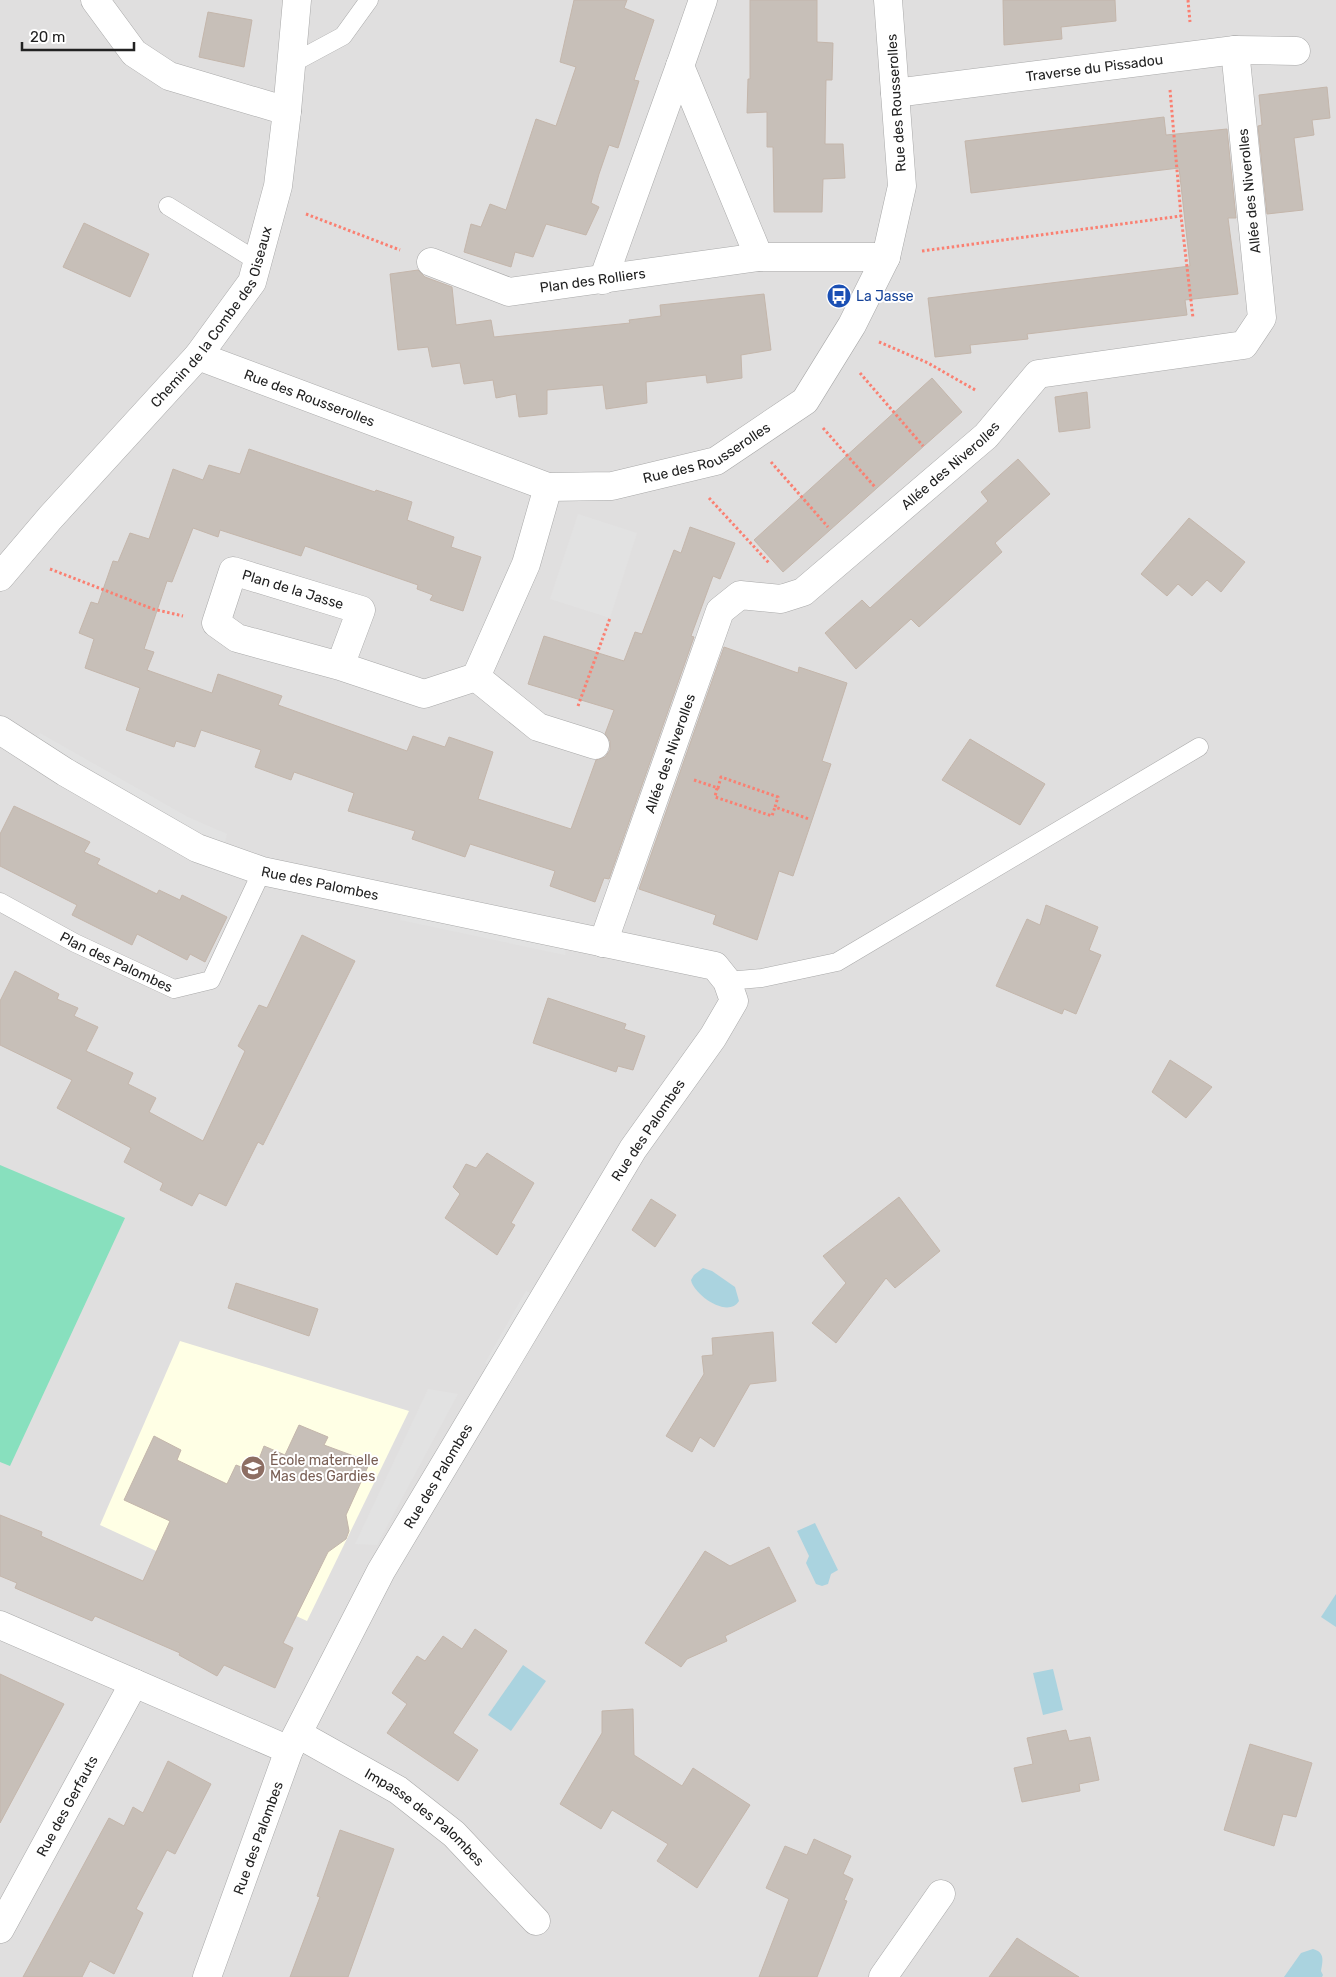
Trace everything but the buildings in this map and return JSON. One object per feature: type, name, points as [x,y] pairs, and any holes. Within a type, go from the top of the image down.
[{"type":"street","points":[[95,0],[134,53],[169,76],[288,111]]},
{"type":"street","name":"Chemin de la Combe des Oiseaux","points":[[0,577],[50,518],[198,356],[252,282],[278,186],[288,111],[297,0]]},
{"type":"street","points":[[603,280],[703,0]]},
{"type":"street","name":"Rue des Rousserolles","points":[[198,356],[548,487],[612,486],[716,461],[805,401],[852,325],[886,257],[902,186],[888,0]]},
{"type":"street","name":"Traverse du Pissadou","points":[[896,94],[1235,50],[1296,51]]},
{"type":"street","name":"Allée des Niverolles","points":[[603,943],[720,611],[740,595],[780,599],[803,592],[986,436],[1038,374],[1244,345],[1262,318],[1235,50]]},
{"type":"street","points":[[680,66],[759,256]]},
{"type":"street","name":"Plan des Rolliers","points":[[431,262],[509,292],[603,280],[759,256],[886,257]]},
{"type":"street","points":[[216,623],[237,638],[340,666],[424,694],[476,677],[526,564],[548,487]]},
{"type":"street","name":"Plan de la Jasse","points":[[216,623],[233,571],[361,610],[340,666]]},
{"type":"street","points":[[476,677],[538,727],[595,745]]},
{"type":"street","name":"Rue des Palombes","points":[[0,730],[65,772],[197,848],[262,871],[715,966],[727,981],[734,1001],[714,1037],[633,1149],[382,1571],[294,1742],[208,1977]]},
{"type":"street","points":[[0,1625],[134,1683],[294,1742]]},
{"type":"street","name":"Rue des Gerfauts","points":[[0,1930],[134,1683]]},
{"type":"street","name":"Impasse des Palombes","points":[[294,1742],[405,1795],[454,1834],[536,1921]]},
{"type":"street","points":[[883,1977],[941,1894]]},
{"type":"lane","points":[[291,64],[343,36],[369,0]]},
{"type":"lane","points":[[168,206],[257,261]]},
{"type":"lane","points":[[727,981],[762,978],[837,962],[1199,748]]},
{"type":"lane","name":"Plan des Palombes","points":[[0,902],[75,943],[174,988],[211,980],[262,871]]},
{"type":"path","points":[[1170,87],[1181,216],[1194,327]]},
{"type":"path","points":[[306,214],[431,262]]},
{"type":"path","points":[[916,252],[1181,216]]},
{"type":"path","points":[[878,342],[928,363],[977,391]]},
{"type":"path","points":[[858,371],[945,471]]},
{"type":"path","points":[[817,422],[898,511]]},
{"type":"path","points":[[768,459],[850,552]]},
{"type":"path","points":[[704,494],[749,539]]},
{"type":"path","points":[[44,566],[153,609],[216,623]]},
{"type":"path","points":[[567,737],[610,618]]},
{"type":"path","points":[[721,777],[778,797],[772,816],[715,796],[718,788],[721,777]]},
{"type":"path","points":[[709,785],[718,788]]},
{"type":"path","points":[[775,807],[809,819]]},
{"type":"shaded area","points":[[0,0],[1336,0],[1336,1977],[0,1977]]},
{"type":"shaded area","points":[[578,514],[637,533],[610,618],[550,599]]},
{"type":"shaded area","points":[[40,733],[188,817],[227,834],[225,843],[185,827],[35,740]]},
{"type":"shaded area","points":[[401,909],[567,942],[565,955],[400,920]]},
{"type":"shaded area","points":[[526,1291],[536,1296],[493,1367],[485,1363]]},
{"type":"shaded area","name":"École maternelle Mas des Gardies","points":[[180,1341],[409,1411],[307,1621],[100,1525]]},
{"type":"shaded area","points":[[428,1389],[458,1394],[377,1545],[355,1544]]},
{"type":"green space","points":[[0,1165],[125,1218],[10,1466],[0,1462]]},
{"type":"water","points":[[703,1268],[712,1271],[735,1287],[739,1301],[734,1306],[727,1307],[712,1303],[693,1286],[691,1280]]},
{"type":"water","points":[[815,1523],[838,1570],[831,1574],[828,1584],[822,1586],[816,1584],[806,1563],[809,1556],[797,1531]]},
{"type":"water","points":[[1336,1594],[1336,1627],[1321,1617]]},
{"type":"water","points":[[523,1665],[546,1681],[511,1731],[488,1715]]},
{"type":"water","points":[[1053,1669],[1063,1710],[1043,1715],[1033,1673]]},
{"type":"water","points":[[1313,1949],[1320,1952],[1322,1957],[1322,1977],[1284,1977],[1301,1953]]},
{"type":"place","name":"La Jasse","points":[[839,296]]},
{"type":"place","name":"École maternelle Mas des Gardies","points":[[253,1468]]}]
